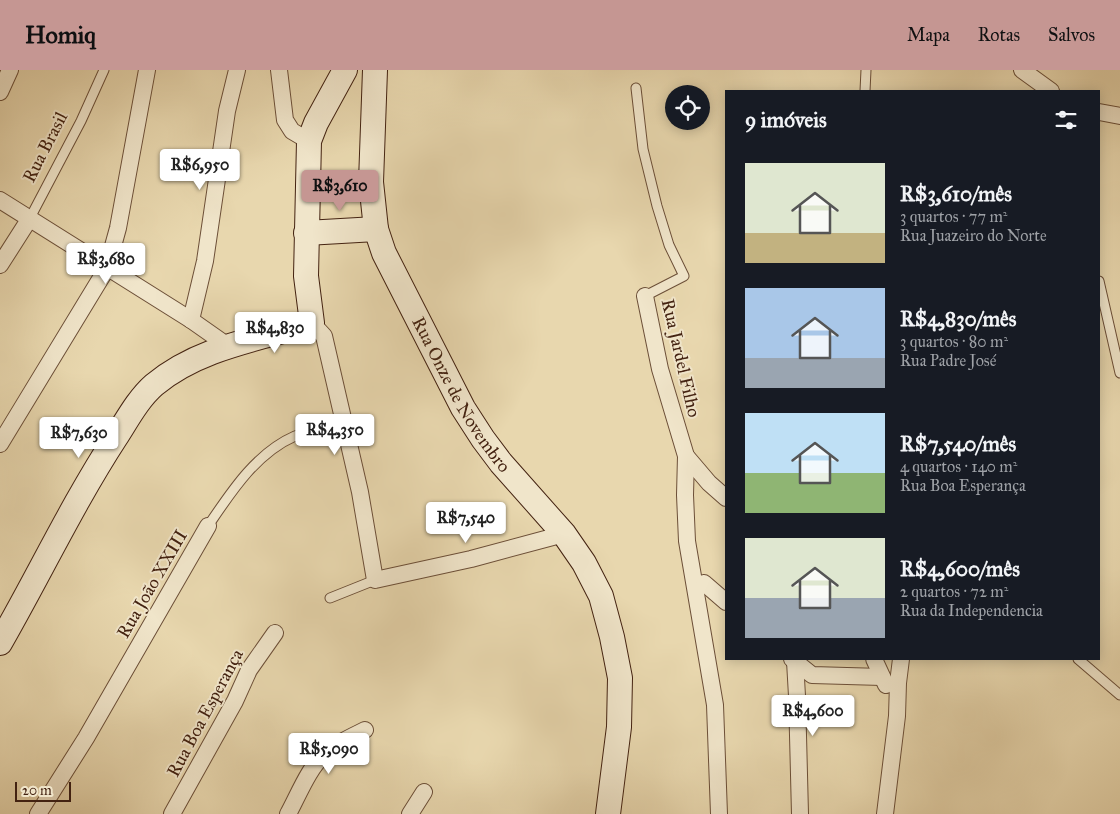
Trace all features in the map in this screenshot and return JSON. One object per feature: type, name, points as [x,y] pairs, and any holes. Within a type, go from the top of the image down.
[{"type":"street","points":[[0,92],[10,70]]},
{"type":"street","points":[[0,444],[107,268],[118,228],[146,70]]},
{"type":"street","points":[[191,320],[205,261],[227,112],[237,70]]},
{"type":"street","points":[[279,70],[285,120],[292,131],[309,141]]},
{"type":"street","points":[[346,70],[316,123],[309,141],[306,276],[312,323],[324,336],[360,492],[375,580],[471,560],[564,534]]},
{"type":"street","name":"Rua Onze de Novembro","points":[[375,70],[371,182],[376,229],[384,253],[463,408],[501,463],[564,534],[584,563],[601,596],[620,678],[619,727],[608,814]]},
{"type":"street","points":[[1022,70],[1050,90]]},
{"type":"street","points":[[1100,112],[1120,116]]},
{"type":"street","points":[[0,200],[191,320],[228,346]]},
{"type":"street","name":"Rua Brasil","points":[[0,265],[30,218]]},
{"type":"street","points":[[306,233],[376,229]]},
{"type":"street","name":"Rua Jardel Filho","points":[[645,296],[660,370],[686,456],[687,541],[698,579],[715,705],[719,814]]},
{"type":"street","points":[[0,643],[104,455],[139,402],[154,386],[201,356],[228,346],[312,323]]},
{"type":"street","points":[[686,456],[725,497]]},
{"type":"street","name":"Rua João XXIII","points":[[38,814],[86,738],[208,526]]},
{"type":"street","points":[[698,579],[725,601]]},
{"type":"street","name":"Rua Boa Esperança","points":[[172,814],[235,701],[249,670],[275,633]]},
{"type":"street","points":[[793,660],[812,675],[882,677]]},
{"type":"street","points":[[793,660],[797,696],[800,814]]},
{"type":"street","points":[[874,660],[897,716]]},
{"type":"street","points":[[885,814],[897,716],[901,660]]},
{"type":"street","points":[[288,814],[308,777],[323,755],[339,743],[365,730]]},
{"type":"street","points":[[410,814],[424,792]]},
{"type":"lane","name":"Rua Brasil","points":[[30,218],[81,121],[104,70]]},
{"type":"lane","points":[[865,90],[866,70]]},
{"type":"lane","name":"Rua Jardel Filho","points":[[636,88],[643,149],[657,206],[669,245],[684,276],[645,296]]},
{"type":"lane","points":[[1100,285],[1120,373]]},
{"type":"lane","name":"Rua João XXIII","points":[[208,526],[245,476],[275,448],[296,436],[344,422]]},
{"type":"lane","points":[[330,598],[375,580]]},
{"type":"lane","points":[[1079,660],[1120,695]]}]
